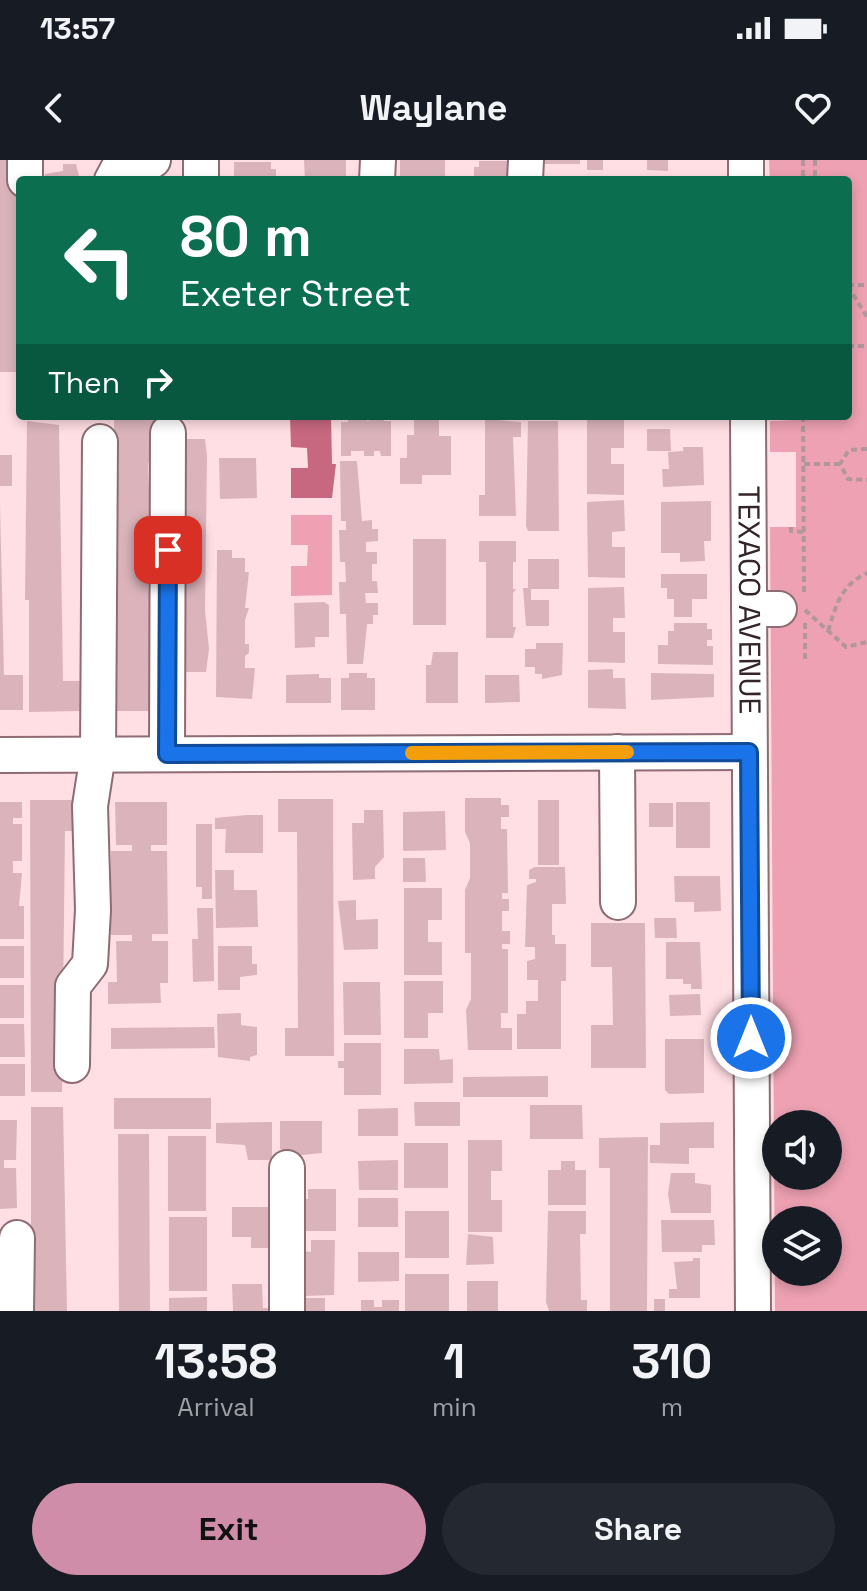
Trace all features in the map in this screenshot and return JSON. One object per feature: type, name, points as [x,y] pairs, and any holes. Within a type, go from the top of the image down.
[{"type":"street","points":[[114,176],[118,169],[142,168],[153,160]]},
{"type":"street","name":"TEXACO AVENUE","points":[[749,420],[777,609],[749,752],[753,1311]]},
{"type":"street","points":[[167,754],[168,433]]},
{"type":"street","points":[[72,1065],[73,986],[90,964],[93,910],[90,806],[98,754],[100,442]]},
{"type":"street","points":[[617,752],[618,902]]},
{"type":"street","points":[[0,755],[749,752]]},
{"type":"street","points":[[287,1168],[287,1311]]},
{"type":"street","points":[[16,1311],[17,1238]]},
{"type":"path","points":[[852,293],[867,317]]},
{"type":"path","points":[[803,420],[804,532],[777,609],[805,661]]},
{"type":"path","points":[[840,464],[849,450],[867,449]]},
{"type":"path","points":[[804,464],[840,464]]},
{"type":"path","points":[[840,464],[848,479],[866,481],[867,490]]},
{"type":"path","points":[[791,527],[791,531],[804,532]]},
{"type":"path","points":[[828,631],[838,598],[849,584],[867,573]]},
{"type":"path","points":[[777,609],[828,631],[846,647],[867,642]]},
{"type":"shaded area","points":[[769,160],[867,160],[867,1311],[775,1311],[775,1286],[842,1286],[842,1206],[774,1206],[774,1190],[842,1190],[842,1110],[774,1110],[770,527],[796,527],[796,452],[770,452],[770,421],[852,420],[852,176],[770,176]]},
{"type":"shaded area","points":[[290,420],[331,420],[332,464],[336,464],[332,498],[291,498],[291,468],[308,468],[307,448],[291,447]]},
{"type":"shaded area","points":[[291,515],[332,515],[332,595],[291,596],[291,566],[307,566],[308,545],[291,545]]},
{"type":"building","points":[[0,160],[19,160],[19,176],[16,176],[16,372],[0,372]]},
{"type":"building","points":[[304,160],[346,160],[346,176],[305,176]]},
{"type":"building","points":[[400,160],[445,160],[445,176],[400,176]]},
{"type":"building","points":[[535,160],[580,160],[580,164],[535,164]]},
{"type":"building","points":[[587,160],[603,160],[603,170],[587,170]]},
{"type":"building","points":[[647,160],[668,160],[668,171],[647,170]]},
{"type":"building","points":[[479,161],[516,161],[516,176],[474,176],[474,167],[479,167]]},
{"type":"building","points":[[234,162],[271,162],[271,169],[276,169],[276,176],[234,176]]},
{"type":"building","points":[[63,164],[76,164],[79,176],[45,176],[45,174],[63,171]]},
{"type":"building","points":[[114,420],[155,420],[155,455],[150,455],[148,466],[151,533],[148,533],[148,591],[152,591],[149,676],[155,676],[155,711],[112,711],[112,676],[117,676]]},
{"type":"building","points":[[414,420],[439,420],[439,436],[451,436],[451,475],[422,475],[422,484],[400,484],[400,458],[407,458],[407,435],[414,435]]},
{"type":"building","points":[[485,420],[521,422],[521,437],[513,437],[516,516],[479,516],[479,495],[485,495]]},
{"type":"building","points":[[587,420],[624,420],[624,448],[611,448],[611,464],[624,464],[624,495],[587,494]]},
{"type":"building","points":[[27,421],[59,425],[63,681],[80,681],[80,711],[29,712],[29,600],[25,600]]},
{"type":"building","points":[[391,421],[391,456],[381,456],[380,451],[374,451],[374,456],[364,456],[364,451],[351,451],[351,456],[341,456],[341,422]]},
{"type":"building","points":[[528,421],[558,421],[559,531],[528,531],[526,526]]},
{"type":"building","points":[[647,429],[670,429],[671,451],[647,451]]},
{"type":"building","points":[[179,439],[205,439],[207,456],[205,610],[209,649],[206,672],[181,672],[180,635],[185,635],[185,629],[180,629]]},
{"type":"building","points":[[683,447],[703,447],[704,485],[663,487],[662,469],[669,469],[668,452],[683,451]]},
{"type":"building","points":[[0,455],[12,455],[12,486],[0,486]]},
{"type":"building","points":[[219,458],[256,458],[257,498],[220,499]]},
{"type":"building","points":[[340,461],[357,461],[362,521],[372,520],[372,529],[378,529],[378,541],[366,542],[366,552],[377,552],[377,564],[372,564],[372,581],[377,581],[378,593],[365,593],[366,603],[378,603],[378,615],[373,615],[373,624],[367,624],[363,664],[347,664],[346,614],[340,614],[339,582],[346,582],[345,562],[340,562],[339,530],[346,530],[346,521],[341,521]]},
{"type":"building","points":[[624,500],[625,531],[612,532],[612,547],[625,547],[625,578],[588,577],[587,502]]},
{"type":"building","points":[[711,501],[711,541],[704,541],[705,561],[680,562],[680,553],[661,553],[661,502]]},
{"type":"building","points":[[0,504],[4,675],[23,675],[23,710],[0,710]]},
{"type":"building","points":[[413,539],[446,539],[446,625],[413,625]]},
{"type":"building","points":[[479,541],[516,541],[513,627],[516,627],[513,638],[486,638],[486,562],[479,562]]},
{"type":"building","points":[[217,550],[232,550],[232,558],[245,558],[245,572],[249,572],[245,644],[249,644],[249,653],[245,656],[245,668],[255,668],[252,699],[216,697]]},
{"type":"building","points":[[528,559],[559,559],[559,589],[531,589],[531,600],[549,600],[549,626],[526,626],[523,588],[528,588]]},
{"type":"building","points":[[661,574],[707,574],[707,599],[692,599],[692,617],[674,617],[674,599],[667,599],[667,588],[661,588]]},
{"type":"building","points":[[624,587],[625,618],[613,618],[613,632],[625,632],[625,663],[588,662],[588,588]]},
{"type":"building","points":[[324,602],[329,605],[329,637],[315,637],[315,647],[295,648],[294,603]]},
{"type":"building","points":[[674,623],[707,623],[707,629],[712,629],[712,640],[707,640],[707,646],[713,646],[713,665],[658,664],[658,645],[668,645],[668,631],[674,631]]},
{"type":"building","points":[[536,643],[563,643],[562,675],[542,679],[542,674],[535,674],[535,667],[525,667],[525,649],[536,649]]},
{"type":"building","points":[[433,652],[458,652],[458,703],[426,703],[426,665],[431,665]]},
{"type":"building","points":[[613,669],[613,678],[625,678],[626,709],[588,708],[588,670]]},
{"type":"building","points":[[349,673],[367,673],[367,678],[375,678],[375,710],[341,710],[341,678],[349,678]]},
{"type":"building","points":[[651,673],[714,674],[714,697],[651,700]]},
{"type":"building","points":[[319,674],[319,678],[331,678],[331,703],[286,703],[286,675]]},
{"type":"building","points":[[485,675],[519,675],[520,702],[485,703]]},
{"type":"building","points":[[465,798],[501,798],[501,805],[509,805],[509,817],[501,817],[501,829],[507,829],[508,893],[502,893],[502,899],[509,899],[509,911],[502,911],[502,931],[510,931],[510,944],[502,944],[502,949],[508,949],[508,1013],[501,1013],[501,1028],[512,1028],[512,1050],[468,1050],[466,1010],[471,999],[471,953],[465,953],[465,890],[470,878],[470,843],[465,832]]},
{"type":"building","points":[[278,799],[333,799],[334,1056],[285,1056],[285,1028],[298,1028],[297,832],[278,832]]},
{"type":"building","points":[[30,800],[81,800],[81,831],[65,831],[62,1092],[31,1092]]},
{"type":"building","points":[[538,800],[559,800],[559,865],[538,865]]},
{"type":"building","points":[[0,802],[22,802],[22,818],[13,818],[13,824],[22,824],[22,861],[13,861],[13,873],[22,873],[19,906],[24,906],[24,939],[0,939]]},
{"type":"building","points":[[115,802],[167,802],[167,845],[151,845],[151,851],[167,851],[168,934],[152,934],[152,941],[168,941],[168,983],[160,983],[161,1003],[108,1004],[108,982],[117,982],[116,941],[132,941],[132,935],[111,935],[111,851],[132,851],[132,845],[116,845]]},
{"type":"building","points":[[676,802],[710,802],[710,848],[676,848]]},
{"type":"building","points":[[649,803],[673,803],[673,827],[649,827]]},
{"type":"building","points":[[364,810],[383,810],[384,857],[375,867],[375,879],[353,880],[352,823],[364,823]]},
{"type":"building","points":[[445,811],[446,850],[403,851],[403,812]]},
{"type":"building","points":[[263,815],[263,853],[225,853],[226,829],[215,829],[215,818]]},
{"type":"building","points":[[196,824],[212,824],[212,899],[202,899],[202,887],[196,887]]},
{"type":"building","points":[[403,858],[425,858],[426,882],[403,882]]},
{"type":"building","points":[[535,867],[565,867],[566,904],[552,904],[555,944],[566,944],[566,981],[561,981],[561,1049],[517,1049],[517,1014],[526,1014],[526,1001],[538,1001],[538,980],[527,980],[527,961],[535,959],[535,947],[525,947],[527,885],[536,882],[536,879],[529,879],[529,870]]},
{"type":"building","points":[[215,870],[234,870],[234,890],[257,890],[258,927],[216,928]]},
{"type":"building","points":[[674,876],[720,876],[721,911],[694,912],[694,902],[675,902]]},
{"type":"building","points":[[404,888],[442,888],[442,920],[428,920],[428,942],[442,942],[442,975],[404,975]]},
{"type":"building","points":[[356,900],[356,920],[378,919],[378,949],[344,950],[338,901]]},
{"type":"building","points":[[197,908],[213,908],[214,981],[193,982],[192,939],[198,939]]},
{"type":"building","points":[[654,918],[676,918],[677,938],[655,938]]},
{"type":"building","points":[[591,923],[645,923],[646,1068],[591,1068],[591,1025],[613,1025],[612,967],[591,967]]},
{"type":"building","points":[[666,942],[700,942],[702,989],[691,989],[691,984],[683,984],[683,979],[666,979]]},
{"type":"building","points":[[0,946],[24,946],[24,978],[0,978]]},
{"type":"building","points":[[218,946],[252,946],[252,964],[257,964],[257,975],[240,977],[240,990],[218,990]]},
{"type":"building","points":[[404,981],[443,981],[443,1013],[428,1013],[428,1038],[404,1038]]},
{"type":"building","points":[[343,982],[380,982],[381,1035],[344,1035]]},
{"type":"building","points":[[0,985],[24,985],[24,1018],[0,1018]]},
{"type":"building","points":[[700,994],[701,1015],[670,1016],[669,995]]},
{"type":"building","points":[[241,1013],[241,1025],[257,1027],[257,1055],[250,1057],[250,1061],[218,1057],[217,1014]]},
{"type":"building","points":[[0,1024],[24,1024],[25,1057],[0,1057]]},
{"type":"building","points":[[214,1027],[215,1048],[111,1049],[111,1028]]},
{"type":"building","points":[[665,1039],[704,1039],[704,1093],[669,1094],[665,1090]]},
{"type":"building","points":[[344,1043],[381,1043],[381,1095],[344,1095],[344,1068],[338,1068],[338,1061],[344,1061]]},
{"type":"building","points":[[404,1049],[439,1049],[440,1060],[453,1059],[453,1083],[404,1084]]},
{"type":"building","points":[[0,1064],[25,1064],[25,1096],[0,1096]]},
{"type":"building","points":[[548,1076],[548,1097],[463,1097],[463,1077]]},
{"type":"building","points":[[114,1098],[211,1098],[211,1129],[114,1129]]},
{"type":"building","points":[[414,1102],[460,1102],[460,1126],[415,1126]]},
{"type":"building","points":[[530,1105],[582,1105],[583,1139],[530,1139]]},
{"type":"building","points":[[31,1107],[63,1107],[67,1311],[31,1311]]},
{"type":"building","points":[[398,1108],[398,1136],[358,1136],[358,1109]]},
{"type":"building","points":[[0,1120],[17,1120],[16,1160],[4,1160],[4,1168],[16,1168],[17,1208],[0,1209]]},
{"type":"building","points":[[280,1121],[322,1121],[322,1153],[302,1155],[280,1149]]},
{"type":"building","points":[[272,1122],[272,1160],[248,1160],[245,1145],[216,1143],[216,1123]]},
{"type":"building","points":[[714,1122],[714,1148],[689,1148],[689,1164],[650,1163],[650,1145],[660,1145],[660,1123]]},
{"type":"building","points":[[118,1134],[149,1134],[150,1311],[119,1311]]},
{"type":"building","points":[[168,1136],[206,1136],[206,1211],[168,1211]]},
{"type":"building","points":[[648,1137],[647,1311],[610,1311],[610,1168],[599,1168],[599,1138]]},
{"type":"building","points":[[468,1140],[502,1140],[502,1171],[491,1171],[491,1200],[502,1200],[502,1232],[468,1232]]},
{"type":"building","points":[[404,1143],[448,1143],[448,1188],[404,1188]]},
{"type":"building","points":[[398,1160],[398,1190],[359,1190],[358,1161]]},
{"type":"building","points":[[561,1161],[575,1161],[575,1170],[586,1170],[586,1205],[548,1205],[548,1170],[561,1170]]},
{"type":"building","points":[[671,1173],[695,1173],[695,1183],[711,1185],[711,1213],[671,1213],[668,1194]]},
{"type":"building","points":[[308,1189],[336,1189],[336,1231],[303,1231],[304,1199],[308,1199]]},
{"type":"building","points":[[358,1198],[398,1198],[398,1227],[358,1227]]},
{"type":"building","points":[[232,1207],[273,1207],[272,1248],[251,1248],[251,1237],[232,1237]]},
{"type":"building","points":[[405,1211],[449,1211],[449,1258],[405,1258]]},
{"type":"building","points":[[548,1211],[586,1211],[586,1234],[580,1234],[581,1300],[587,1300],[587,1311],[549,1311],[546,1302]]},
{"type":"building","points":[[169,1217],[207,1217],[207,1291],[169,1291]]},
{"type":"building","points":[[661,1220],[714,1220],[715,1245],[702,1245],[702,1252],[662,1252]]},
{"type":"building","points":[[468,1234],[493,1237],[494,1264],[466,1265]]},
{"type":"building","points":[[311,1240],[335,1240],[334,1295],[305,1296],[304,1251],[311,1252]]},
{"type":"building","points":[[358,1252],[399,1252],[399,1281],[358,1282]]},
{"type":"building","points":[[693,1258],[700,1258],[700,1298],[669,1298],[669,1289],[677,1289],[674,1262],[693,1261]]},
{"type":"building","points":[[405,1274],[449,1274],[449,1311],[405,1311]]},
{"type":"building","points":[[467,1281],[498,1281],[498,1311],[467,1311]]},
{"type":"building","points":[[232,1284],[262,1284],[263,1308],[274,1308],[274,1311],[233,1311]]},
{"type":"building","points":[[207,1297],[207,1311],[169,1311],[169,1298]]},
{"type":"building","points":[[293,1298],[325,1298],[325,1311],[293,1311]]},
{"type":"building","points":[[654,1299],[665,1299],[665,1311],[654,1311]]},
{"type":"building","points":[[361,1300],[374,1300],[374,1307],[382,1307],[382,1300],[399,1300],[399,1311],[361,1311]]},
{"type":"slow traffic","points":[[412,753],[627,752]]},
{"type":"route","points":[[168,550],[167,754],[749,752],[751,1038]]}]
